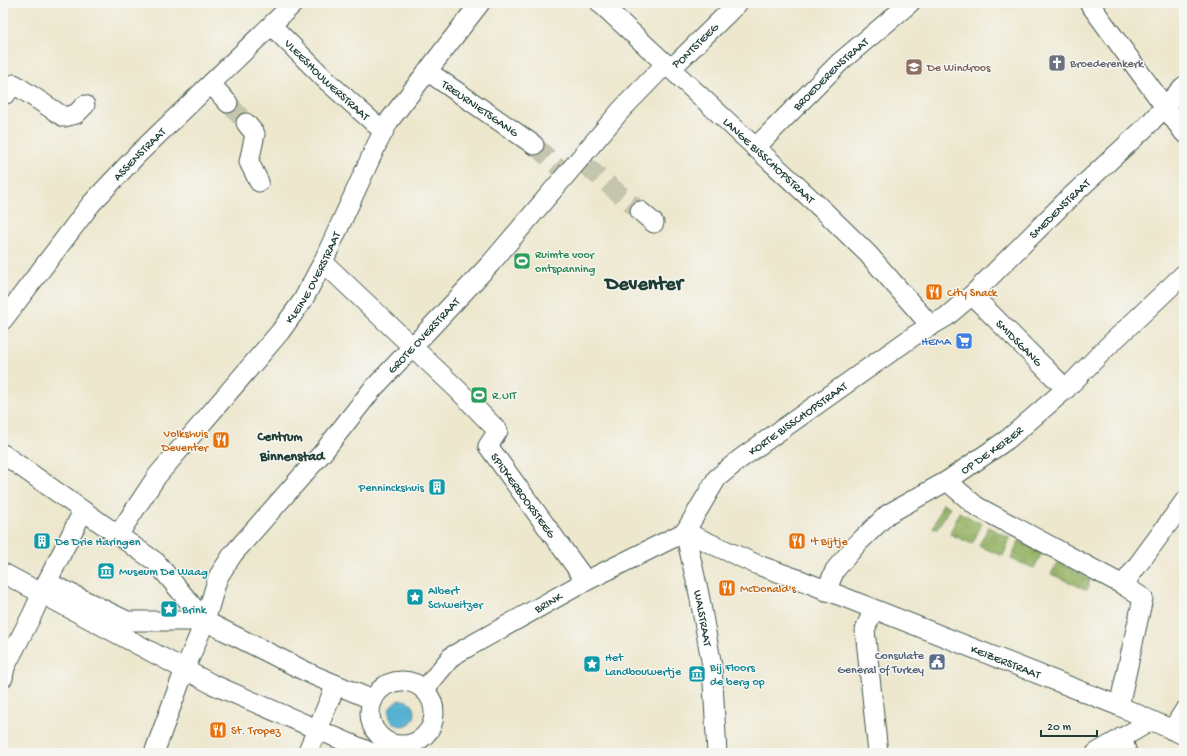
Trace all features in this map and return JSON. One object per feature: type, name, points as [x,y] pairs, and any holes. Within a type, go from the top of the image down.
[{"type":"street","name":"ASSENSTRAAT","points":[[3,320],[92,204],[137,156],[294,3]]},
{"type":"street","name":"KLEINE OVERSTRAAT","points":[[118,535],[157,476],[280,332],[302,300],[323,262],[383,131],[480,3]]},
{"type":"street","name":"LANGE BISSCHOPSTRAAT","points":[[600,3],[868,254],[931,326]]},
{"type":"street","name":"PONTSTEEG","points":[[668,68],[678,62],[738,3]]},
{"type":"street","name":"BROEDERENSTRAAT","points":[[755,148],[840,62],[910,3]]},
{"type":"street","points":[[1089,3],[1184,133]]},
{"type":"street","name":"VLEESHOUWERSTRAAT","points":[[272,26],[328,82],[383,131]]},
{"type":"street","name":"GROTE OVERSTRAAT","points":[[205,621],[218,577],[232,554],[324,451],[371,391],[491,263],[582,162],[622,109],[659,71],[668,68]]},
{"type":"street","name":"TREURNIETSGANG","points":[[427,71],[534,145]]},
{"type":"street","points":[[4,95],[14,84],[64,117],[76,114],[84,105]]},
{"type":"street","points":[[212,84],[228,103]]},
{"type":"street","name":"SMEDENSTRAAT","points":[[931,326],[946,317],[972,295],[1067,200],[1146,127],[1184,86]]},
{"type":"street","points":[[246,123],[255,134],[249,162],[259,182]]},
{"type":"street","name":"SPIJKERBOORSTEEG","points":[[323,262],[412,346],[498,431],[488,446],[586,581]]},
{"type":"street","name":"OP DE KEIZER","points":[[1119,706],[1143,598],[1124,585],[976,506],[947,481],[1008,439],[1066,389],[1107,347],[1184,274]]},
{"type":"street","name":"SMIDSGANG","points":[[972,295],[1066,389]]},
{"type":"street","name":"KORTE BISSCHOPSTRAAT","points":[[685,532],[717,478],[740,459],[914,335],[931,326]]},
{"type":"street","points":[[3,454],[156,562],[205,621],[336,685],[372,700]]},
{"type":"street","points":[[826,591],[835,570],[856,544],[888,514],[947,481]]},
{"type":"street","points":[[1124,585],[1184,502]]},
{"type":"street","points":[[3,678],[5,667],[83,511]]},
{"type":"street","name":"BRINK","points":[[424,690],[452,656],[586,581],[685,532]]},
{"type":"street","name":"KEIZERSTRAAT","points":[[685,532],[758,565],[1119,706],[1178,732]]},
{"type":"street","name":"WALSTRAAT","points":[[685,532],[700,594],[712,666],[717,753]]},
{"type":"street","points":[[3,573],[127,621],[205,621]]},
{"type":"street","points":[[45,588],[190,666],[212,684],[372,753]]},
{"type":"street","points":[[873,610],[865,630],[878,753]]},
{"type":"street","points":[[154,753],[190,666],[205,621]]},
{"type":"street","points":[[376,753],[397,749],[414,744],[424,746],[431,729],[435,715],[432,700],[424,690],[416,684],[399,681],[383,687],[372,700],[371,720],[374,729],[397,749]]},
{"type":"street","points":[[307,753],[336,685]]},
{"type":"street","points":[[1178,732],[1184,711]]},
{"type":"street","points":[[1096,753],[1125,745],[1151,721]]},
{"type":"green space","points":[[943,503],[950,507],[937,529],[933,528]]},
{"type":"green space","points":[[959,512],[982,524],[972,544],[950,534]]},
{"type":"green space","points":[[988,527],[1010,538],[1003,556],[979,546]]},
{"type":"green space","points":[[1019,541],[1042,553],[1034,568],[1011,559]]},
{"type":"green space","points":[[1060,563],[1090,579],[1087,590],[1051,574],[1056,565]]},
{"type":"water","points":[[402,700],[411,704],[415,713],[411,722],[402,726],[393,722],[389,713],[393,704]]},
{"type":"tunnel","points":[[228,103],[246,123]]},
{"type":"tunnel","points":[[534,145],[566,174]]},
{"type":"tunnel","points":[[585,165],[640,211]]},
{"type":"place","name":"Broederenkerk","points":[[1057,63]]},
{"type":"place","name":"De Windroos","points":[[914,67]]},
{"type":"place","name":"Ruimte voor ontspanning","points":[[522,261]]},
{"type":"place","name":"City Snack","points":[[934,292]]},
{"type":"place","name":"HEMA","points":[[964,341]]},
{"type":"place","name":"R.UIT","points":[[479,395]]},
{"type":"place","name":"Volkshuis Deventer","points":[[221,440]]},
{"type":"place","name":"Penninckshuis","points":[[437,487]]},
{"type":"place","name":"De Drie Haringen","points":[[42,541]]},
{"type":"place","name":"'t Bijtje","points":[[797,541]]},
{"type":"place","name":"Museum De Waag","points":[[106,571]]},
{"type":"place","name":"McDonald's","points":[[727,588]]},
{"type":"place","name":"Albert Schweitzer","points":[[415,597]]},
{"type":"place","name":"Brink","points":[[169,609]]},
{"type":"place","name":"Consulate General of Turkey","points":[[937,662]]},
{"type":"place","name":"Het Landbouwertje","points":[[592,664]]},
{"type":"place","name":"Bij Floors de berg op","points":[[697,674]]},
{"type":"place","name":"St. Tropez","points":[[218,730]]},
{"type":"district","name":"Deventer","points":[[644,282]]},
{"type":"district","name":"Centrum","points":[[280,435]]},
{"type":"district","name":"Binnenstad","points":[[292,455]]}]
